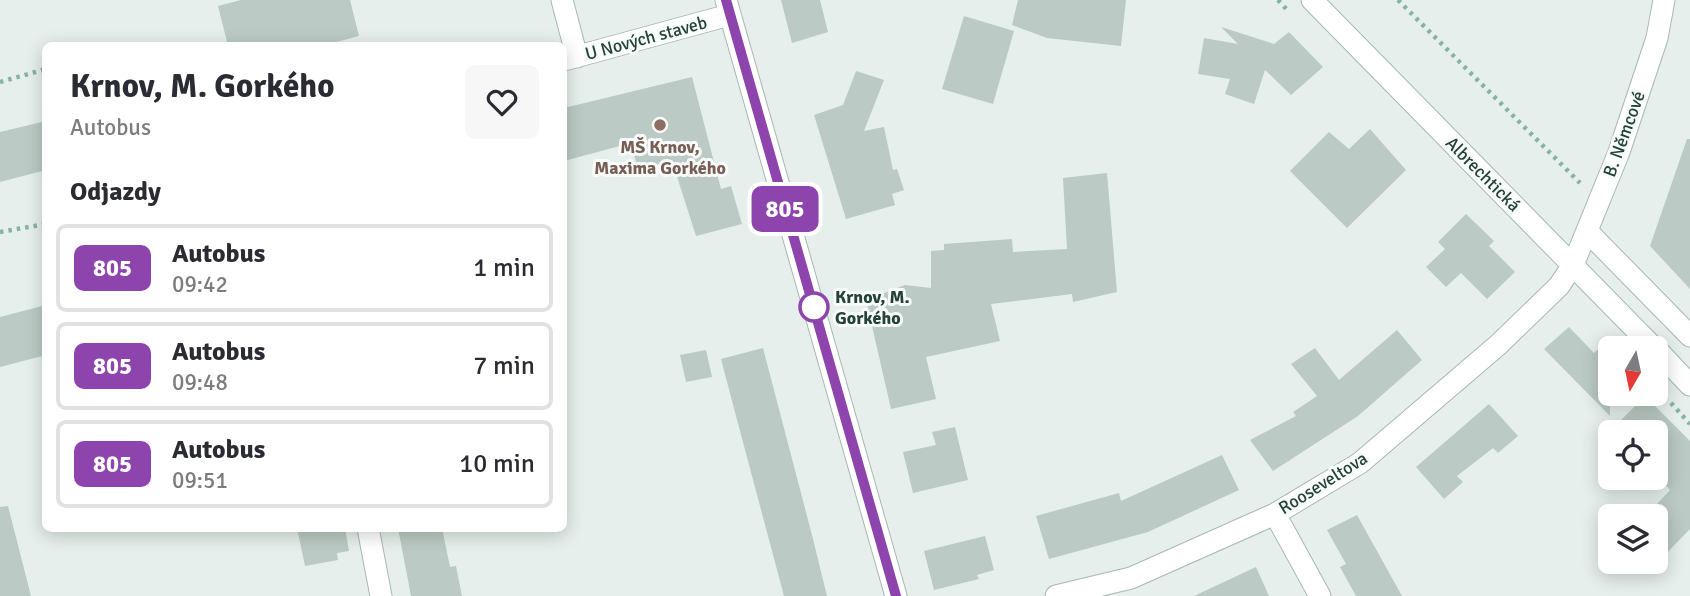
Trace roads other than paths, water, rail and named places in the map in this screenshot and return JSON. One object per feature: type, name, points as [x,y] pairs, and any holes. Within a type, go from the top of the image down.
[{"type":"street","points":[[562,0],[570,58]]},
{"type":"street","name":"Albrechtická","points":[[1312,0],[1642,336]]},
{"type":"street","name":"B. Němcové","points":[[1573,265],[1619,152],[1657,38],[1664,0]]},
{"type":"street","points":[[727,8],[896,596]]},
{"type":"street","name":"U Nových staveb","points":[[570,58],[727,8]]},
{"type":"street","points":[[1587,232],[1690,337]]},
{"type":"street","name":"Rooseveltova","points":[[1056,596],[1131,578],[1275,514],[1360,463],[1498,345],[1559,286],[1573,265]]},
{"type":"street","name":"Albrechtická","points":[[1668,362],[1690,385]]},
{"type":"street","points":[[1275,514],[1320,596]]},
{"type":"street","points":[[369,532],[381,596]]},
{"type":"place","name":"MŠ Krnov, Maxima Gorkého","points":[[660,125]]},
{"type":"place","name":"Krnov, M. Gorkého","points":[[814,307]]}]
